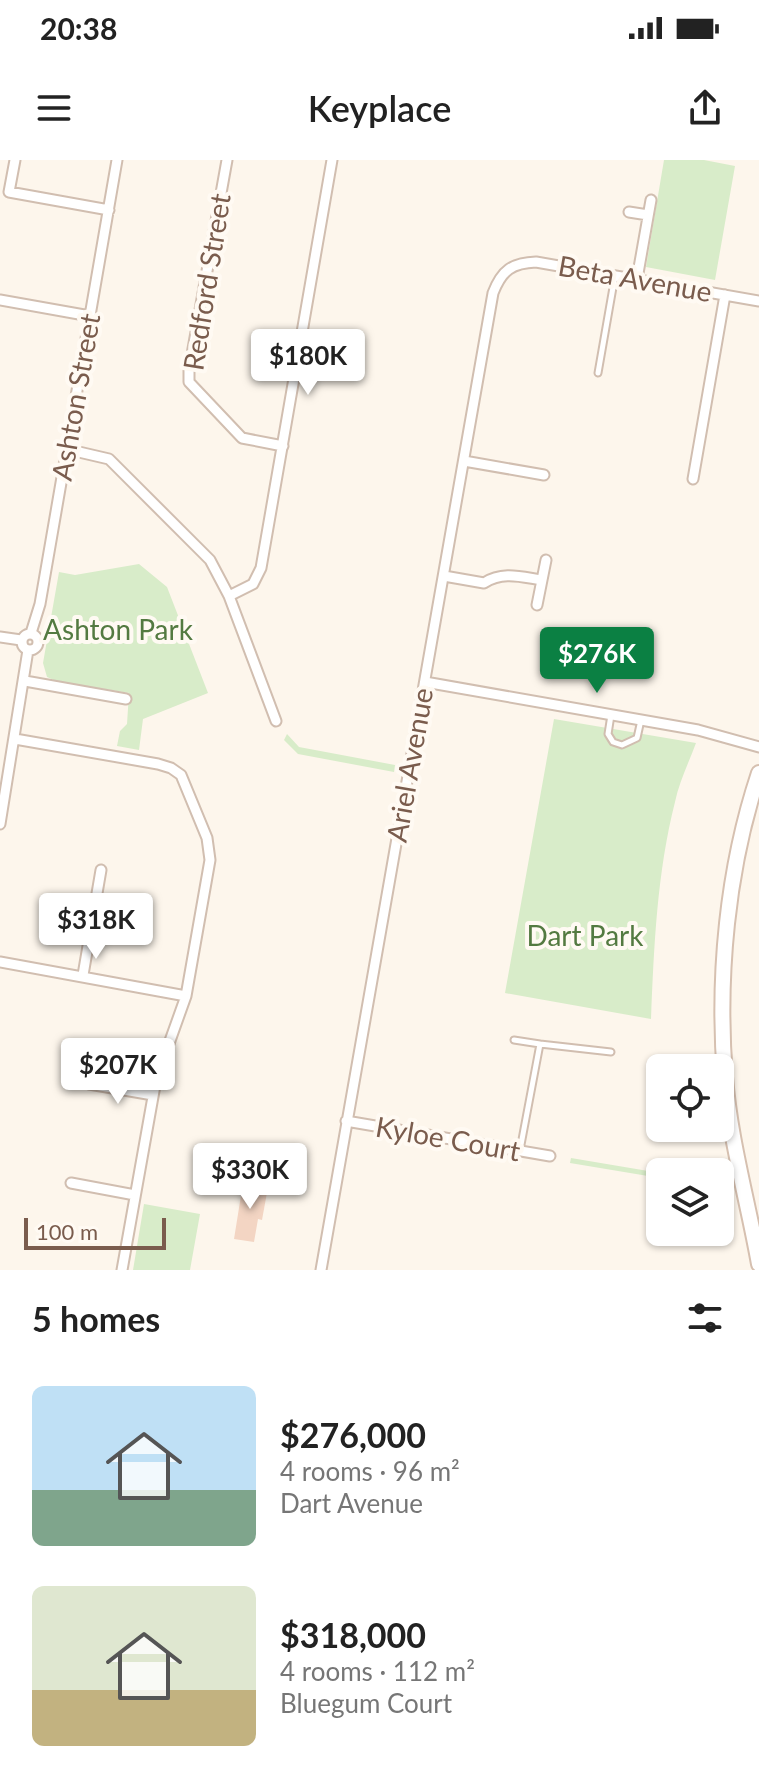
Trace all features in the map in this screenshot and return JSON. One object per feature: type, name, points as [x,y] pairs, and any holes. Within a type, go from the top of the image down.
[{"type":"street","points":[[15,160],[9,192],[109,210]]},
{"type":"street","name":"Ashton Street","points":[[31,633],[40,604],[117,160]]},
{"type":"street","name":"Redford Street","points":[[227,160],[189,382],[242,438],[283,446]]},
{"type":"street","points":[[229,596],[253,584],[261,568],[332,160]]},
{"type":"street","points":[[637,279],[651,200]]},
{"type":"street","points":[[629,212],[648,215]]},
{"type":"street","name":"Beta Avenue","points":[[512,266],[536,262],[759,301]]},
{"type":"street","name":"Ariel Avenue","points":[[321,1270],[493,293],[500,276],[512,266]]},
{"type":"street","points":[[693,479],[725,295]]},
{"type":"street","points":[[0,300],[90,316]]},
{"type":"street","points":[[66,449],[100,456],[116,464],[210,560],[229,596],[276,721]]},
{"type":"street","points":[[464,461],[544,475]]},
{"type":"street","points":[[537,605],[546,560]]},
{"type":"street","points":[[444,576],[484,583],[505,574],[542,580]]},
{"type":"street","points":[[21,640],[31,633],[37,638],[38,643],[28,650]]},
{"type":"street","points":[[0,637],[21,640]]},
{"type":"street","points":[[21,640],[28,650]]},
{"type":"street","points":[[0,824],[28,650]]},
{"type":"street","points":[[25,681],[126,699]]},
{"type":"street","points":[[425,682],[698,730],[759,747]]},
{"type":"street","points":[[15,739],[171,768],[181,775],[211,854],[186,996],[160,1066],[153,1095],[122,1270]]},
{"type":"street","points":[[759,773],[738,857],[724,972],[725,1077],[754,1212],[759,1264]]},
{"type":"street","points":[[83,975],[101,870]]},
{"type":"street","points":[[0,962],[186,996]]},
{"type":"street","points":[[89,1084],[153,1095]]},
{"type":"street","name":"Kyloe Court","points":[[346,1121],[550,1156]]},
{"type":"street","points":[[71,1183],[135,1195]]},
{"type":"lane","points":[[598,373],[615,275]]},
{"type":"lane","points":[[611,714],[608,734],[613,742],[622,745],[637,738],[641,719]]},
{"type":"lane","points":[[514,1040],[611,1052]]},
{"type":"lane","points":[[520,1151],[540,1044]]},
{"type":"green space","points":[[664,160],[704,160],[735,166],[715,280],[646,267]]},
{"type":"green space","name":"Ashton Park","points":[[139,564],[167,587],[208,693],[143,719],[139,750],[117,746],[120,731],[127,724],[129,693],[56,681],[47,677],[43,663],[59,572],[75,575]]},
{"type":"green space","name":"Dart Park","points":[[554,719],[696,743],[677,795],[664,856],[655,937],[651,1019],[505,993]]},
{"type":"green space","points":[[287,734],[299,747],[395,765],[394,772],[298,754],[284,740]]},
{"type":"green space","points":[[571,1158],[646,1171],[646,1176],[570,1163]]},
{"type":"green space","points":[[144,1204],[200,1214],[190,1270],[133,1270]]},
{"type":"building","points":[[243,1183],[268,1187],[254,1242],[234,1239]]}]
